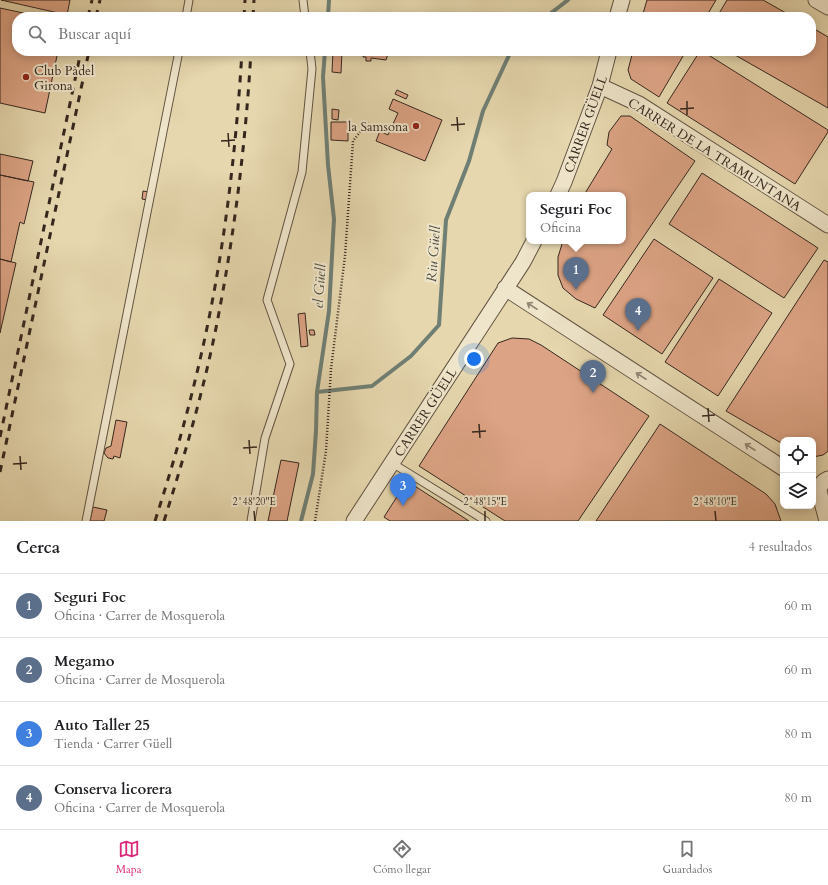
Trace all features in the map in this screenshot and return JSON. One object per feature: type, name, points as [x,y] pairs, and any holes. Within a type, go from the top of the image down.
[{"type":"street","points":[[618,12],[622,0]]},
{"type":"street","points":[[816,0],[828,7]]},
{"type":"street","name":"CARRER GÜELL","points":[[559,192],[600,86],[608,56]]},
{"type":"street","name":"CARRER DE LA TRAMUNTANA","points":[[600,86],[639,104],[828,225]]},
{"type":"street","name":"CARRER GÜELL","points":[[354,521],[523,262],[532,244]]},
{"type":"street","points":[[505,288],[780,466]]},
{"type":"street","points":[[827,521],[816,489],[828,478]]},
{"type":"lane","points":[[187,12],[190,0]]},
{"type":"lane","points":[[303,0],[304,12]]},
{"type":"lane","points":[[86,521],[178,56]]},
{"type":"lane","points":[[251,521],[265,438],[290,364],[267,300],[302,172],[312,68],[311,56]]},
{"type":"lane","points":[[392,463],[486,521]]},
{"type":"path","points":[[315,521],[326,451],[330,369],[345,256],[353,141],[368,122]]},
{"type":"building","points":[[1,0],[70,0],[68,12],[54,12]]},
{"type":"building","points":[[647,0],[716,0],[709,12],[643,12]]},
{"type":"building","points":[[727,0],[763,0],[784,12],[720,12]]},
{"type":"building","name":"Club Pàdel Girona","points":[[0,8],[19,12],[12,12],[12,56],[57,56],[45,113],[0,103]]},
{"type":"building","points":[[816,30],[828,37],[828,108],[737,56],[816,56]]},
{"type":"building","points":[[333,56],[342,56],[341,73],[332,72]]},
{"type":"building","points":[[387,56],[386,60],[371,58],[371,61],[366,61],[366,57],[363,57]]},
{"type":"building","points":[[632,56],[683,56],[659,97],[631,79],[628,70]]},
{"type":"building","points":[[697,56],[710,56],[828,130],[828,132],[795,184],[667,103]]},
{"type":"building","points":[[397,90],[408,95],[406,99],[395,94]]},
{"type":"building","name":"la Samsona","points":[[393,99],[442,120],[425,161],[376,141],[380,131],[388,135],[398,113],[389,109]]},
{"type":"building","points":[[332,109],[339,110],[338,120],[332,119]]},
{"type":"building","points":[[621,116],[630,116],[695,161],[595,308],[576,299],[563,288],[558,275],[558,257],[562,244],[626,244],[626,192],[586,192],[612,149],[607,145],[609,132]]},
{"type":"building","points":[[331,122],[348,122],[348,141],[331,140]]},
{"type":"building","points":[[0,154],[33,161],[28,181],[0,175]]},
{"type":"building","points":[[702,173],[818,248],[784,298],[669,224]]},
{"type":"building","points":[[0,175],[34,182],[24,224],[20,222],[11,262],[0,259]]},
{"type":"building","points":[[143,191],[149,192],[147,200],[142,199]]},
{"type":"building","points":[[654,239],[713,278],[662,354],[603,315]]},
{"type":"building","points":[[0,259],[16,263],[0,333]]},
{"type":"building","points":[[824,260],[828,262],[828,451],[823,455],[816,456],[816,437],[780,437],[780,442],[726,411]]},
{"type":"building","points":[[719,279],[772,313],[718,396],[665,362]]},
{"type":"building","points":[[305,313],[308,346],[301,347],[298,314]]},
{"type":"building","points":[[309,330],[314,330],[315,335],[310,335]]},
{"type":"building","points":[[512,338],[529,339],[541,345],[649,416],[578,521],[505,521],[419,466],[498,343]]},
{"type":"building","points":[[116,420],[127,422],[120,458],[114,456],[113,459],[108,458],[104,453],[106,448],[111,446]]},
{"type":"building","points":[[660,424],[766,494],[775,504],[781,521],[596,521]]},
{"type":"building","points":[[281,460],[299,463],[287,521],[268,521]]},
{"type":"building","points":[[407,481],[469,521],[390,521],[384,517]]},
{"type":"building","points":[[93,507],[107,510],[104,521],[90,521]]},
{"type":"waterway","name":"el Güell","points":[[328,12],[329,0]]},
{"type":"waterway","name":"Riu Güell","points":[[552,12],[568,0]]},
{"type":"waterway","name":"el Güell","points":[[301,521],[313,474],[317,392],[329,311],[334,219],[328,165],[323,77],[325,56]]},
{"type":"waterway","name":"Riu Güell","points":[[317,392],[372,386],[411,356],[439,325],[446,220],[469,161],[483,111],[509,56]]},
{"type":"railway","points":[[89,12],[92,0]]},
{"type":"railway","points":[[97,12],[100,0]]},
{"type":"railway","points":[[244,12],[245,0]]},
{"type":"railway","points":[[253,12],[254,0]]},
{"type":"railway","points":[[0,437],[80,56]]},
{"type":"railway","points":[[0,472],[88,56]]},
{"type":"railway","points":[[155,521],[192,394],[217,277],[233,164],[242,56]]},
{"type":"railway","points":[[164,521],[195,415],[215,334],[231,243],[240,179],[251,56]]},
{"type":"place","name":"Club Pàdel Girona","points":[[26,77]]},
{"type":"place","name":"la Samsona","points":[[416,126]]},
{"type":"place","name":"Seguri Foc","points":[[576,290]]},
{"type":"place","name":"Conserva licorera","points":[[638,331]]},
{"type":"place","name":"Megamo","points":[[593,393]]},
{"type":"place","name":"Auto Taller 25","points":[[403,506]]}]
